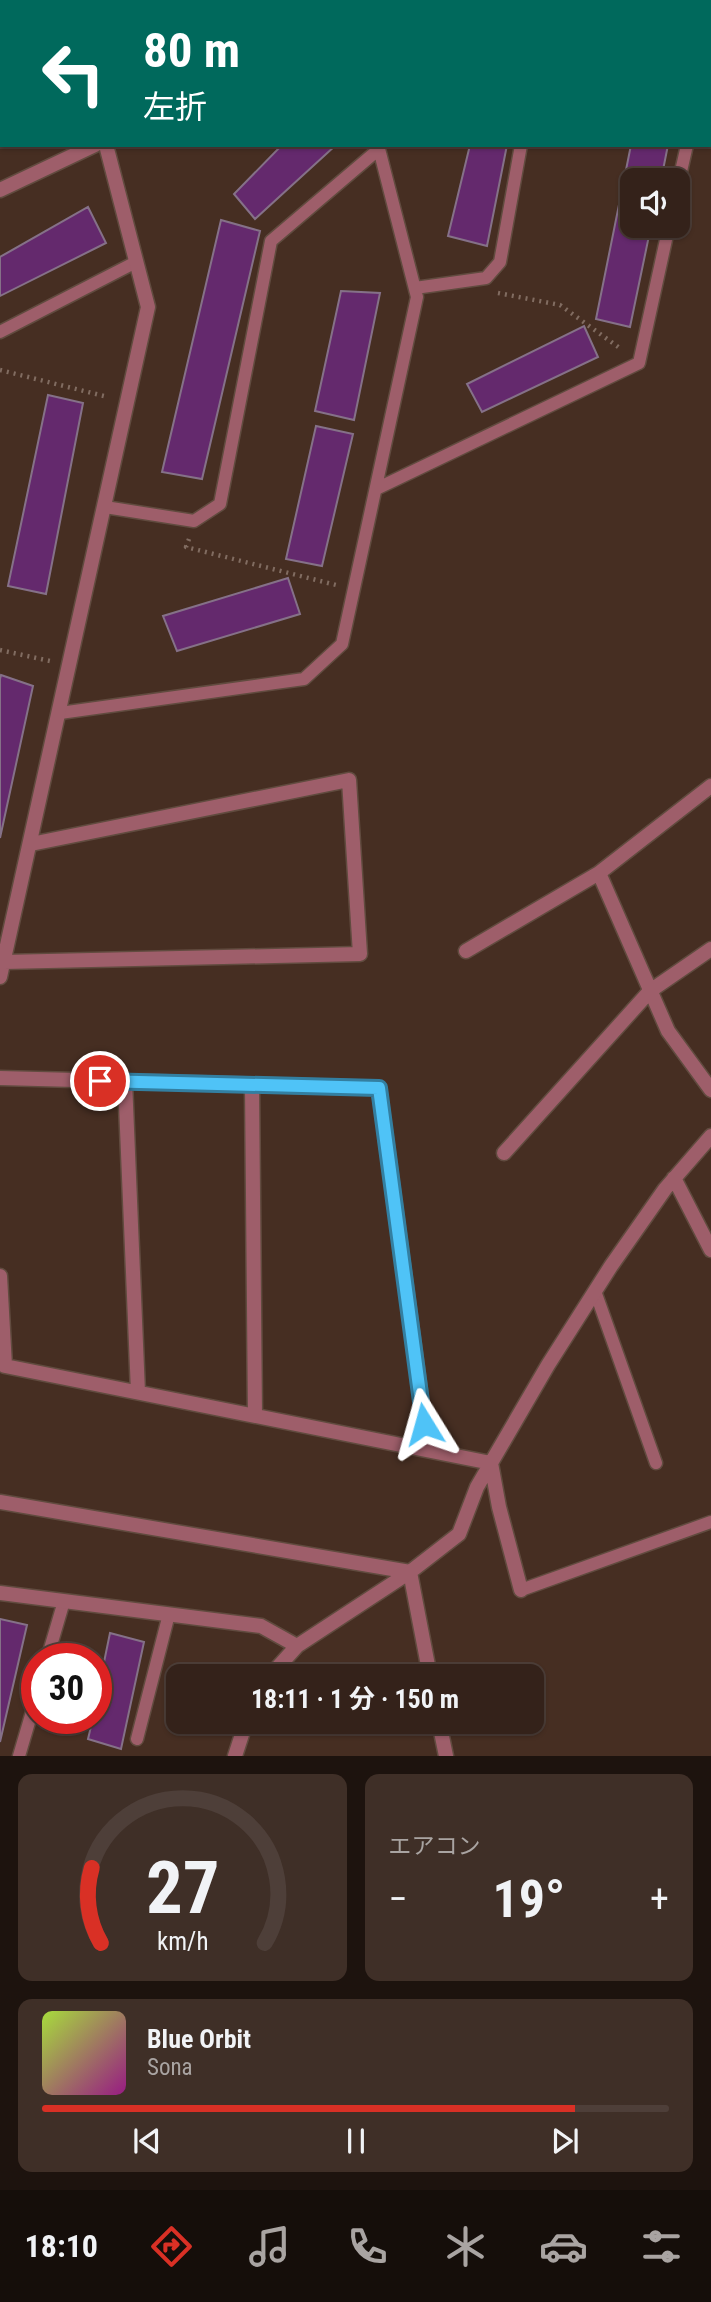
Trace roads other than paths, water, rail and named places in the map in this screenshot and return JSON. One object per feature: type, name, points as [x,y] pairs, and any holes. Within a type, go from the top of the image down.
[{"type":"street","points":[[0,190],[91,147]]},
{"type":"street","points":[[0,977],[148,307],[107,147]]},
{"type":"street","points":[[4,962],[360,954],[349,780],[31,844]]},
{"type":"street","points":[[466,951],[599,873],[711,786]]},
{"type":"street","points":[[599,873],[668,1031],[711,1090]]},
{"type":"street","points":[[505,1153],[650,990],[711,949]]},
{"type":"street","points":[[0,1078],[379,1088],[428,1450]]},
{"type":"street","points":[[125,1081],[138,1392]]},
{"type":"street","points":[[252,1084],[255,1416]]},
{"type":"street","points":[[281,1664],[298,1646],[410,1572],[459,1534],[477,1487],[548,1365],[657,1200],[711,1136]]},
{"type":"street","points":[[674,1178],[711,1250]]},
{"type":"street","points":[[0,1276],[5,1366],[491,1463]]},
{"type":"street","points":[[491,1463],[499,1507],[521,1590]]},
{"type":"street","points":[[0,1502],[410,1572]]},
{"type":"street","points":[[410,1572],[428,1664]]},
{"type":"street","points":[[0,1593],[261,1626],[298,1646]]},
{"type":"street","points":[[234,1756],[242,1734]]},
{"type":"street","points":[[441,1734],[446,1756]]},
{"type":"lane","points":[[60,713],[304,680],[342,644],[416,297],[379,147],[271,241],[220,504],[194,522],[104,507]]},
{"type":"lane","points":[[415,288],[486,278],[500,262],[521,147]]},
{"type":"lane","points":[[682,168],[687,147]]},
{"type":"lane","points":[[376,488],[639,362],[666,238]]},
{"type":"lane","points":[[0,332],[136,262]]},
{"type":"lane","points":[[595,1291],[656,1462]]},
{"type":"lane","points":[[521,1590],[711,1522]]},
{"type":"lane","points":[[52,1643],[64,1601]]},
{"type":"lane","points":[[136,1739],[169,1614]]},
{"type":"lane","points":[[19,1756],[25,1734]]}]
